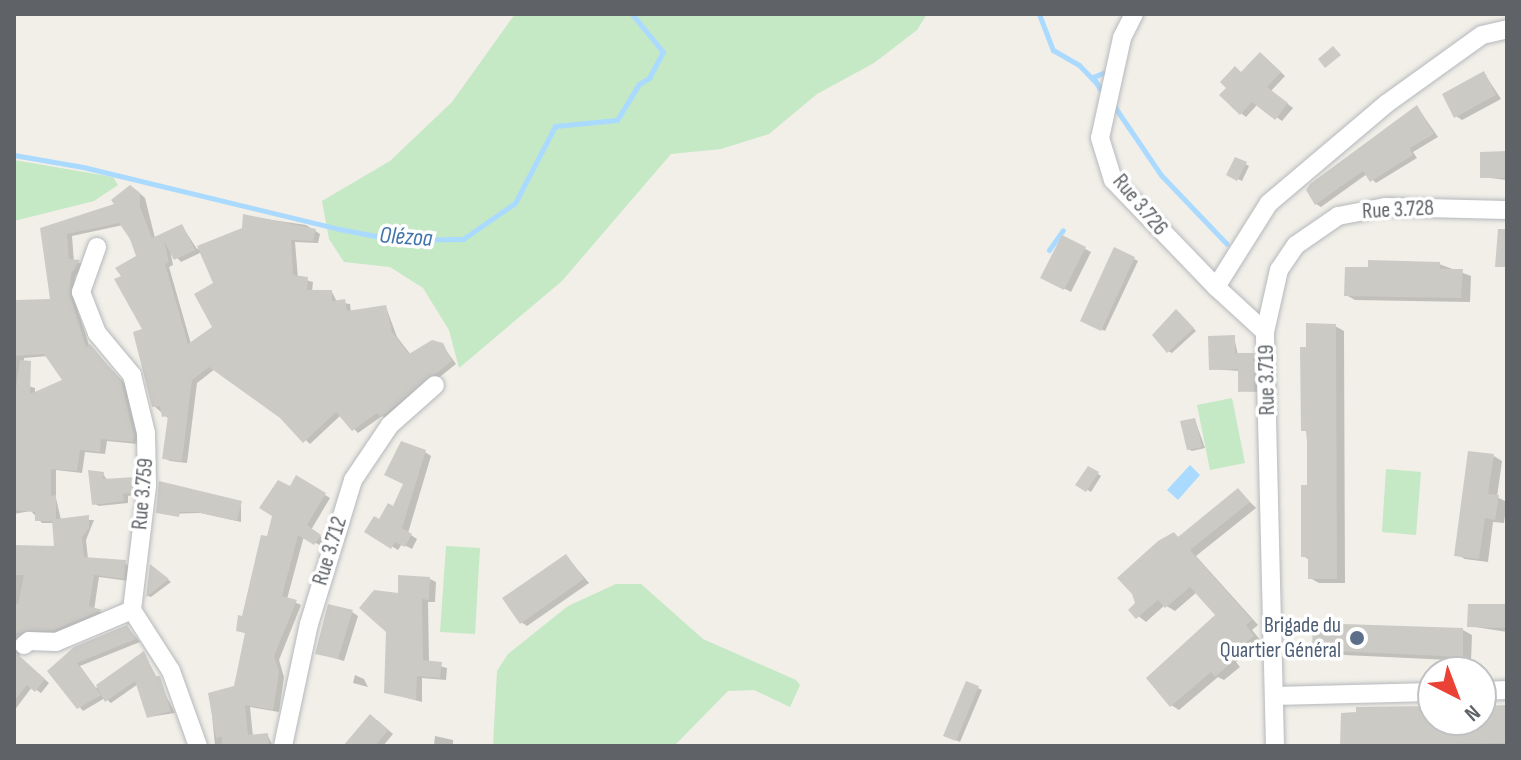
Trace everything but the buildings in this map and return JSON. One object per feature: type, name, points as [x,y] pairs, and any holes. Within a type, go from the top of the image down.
[{"type":"street","name":"Rue 3.726","points":[[1134,14],[1122,38],[1105,99],[1100,138],[1113,180],[1216,287]]},
{"type":"street","points":[[1216,287],[1269,203],[1386,104],[1482,35],[1507,29]]},
{"type":"street","name":"Rue 3.728","points":[[1265,332],[1279,270],[1296,245],[1338,216],[1385,207],[1507,210]]},
{"type":"street","name":"Rue 3.759","points":[[97,247],[81,292],[97,333],[132,375],[146,433],[147,486],[132,610]]},
{"type":"street","name":"Rue 3.719","points":[[1216,287],[1265,332],[1275,746]]},
{"type":"street","name":"Rue 3.712","points":[[283,746],[309,624],[353,480],[390,425],[435,385]]},
{"type":"street","points":[[24,645],[56,642],[132,610],[171,671],[198,746]]},
{"type":"street","points":[[1274,696],[1417,692]]},
{"type":"green space","points":[[515,14],[927,14],[917,30],[874,63],[817,94],[769,134],[721,149],[671,154],[562,281],[459,368],[449,330],[423,288],[390,267],[344,262],[329,239],[322,201],[390,161],[452,102]]},
{"type":"green space","points":[[14,160],[113,177],[118,185],[94,201],[14,221]]},
{"type":"green space","points":[[1232,398],[1245,463],[1210,470],[1197,405]]},
{"type":"green space","points":[[1386,469],[1421,472],[1416,535],[1382,532]]},
{"type":"green space","points":[[446,546],[480,548],[475,634],[440,632]]},
{"type":"green space","points":[[616,584],[641,584],[703,639],[796,680],[800,685],[790,707],[754,690],[728,691],[674,746],[493,746],[497,671],[508,654],[568,606]]},
{"type":"water","points":[[1190,465],[1200,475],[1178,500],[1167,490]]},
{"type":"waterway","name":"Olézoa","points":[[14,155],[83,167],[339,229],[397,240],[463,239],[515,203],[555,126],[617,120],[639,84],[649,78],[663,52],[632,14]]},
{"type":"waterway","points":[[1039,14],[1053,50],[1079,65],[1104,91]]},
{"type":"waterway","points":[[1100,89],[1093,77],[1103,73]]},
{"type":"waterway","points":[[1112,103],[1161,175],[1227,244]]},
{"type":"waterway","points":[[1049,250],[1063,230]]},
{"type":"place","name":"Brigade du Quartier Général","points":[[1357,638]]}]
